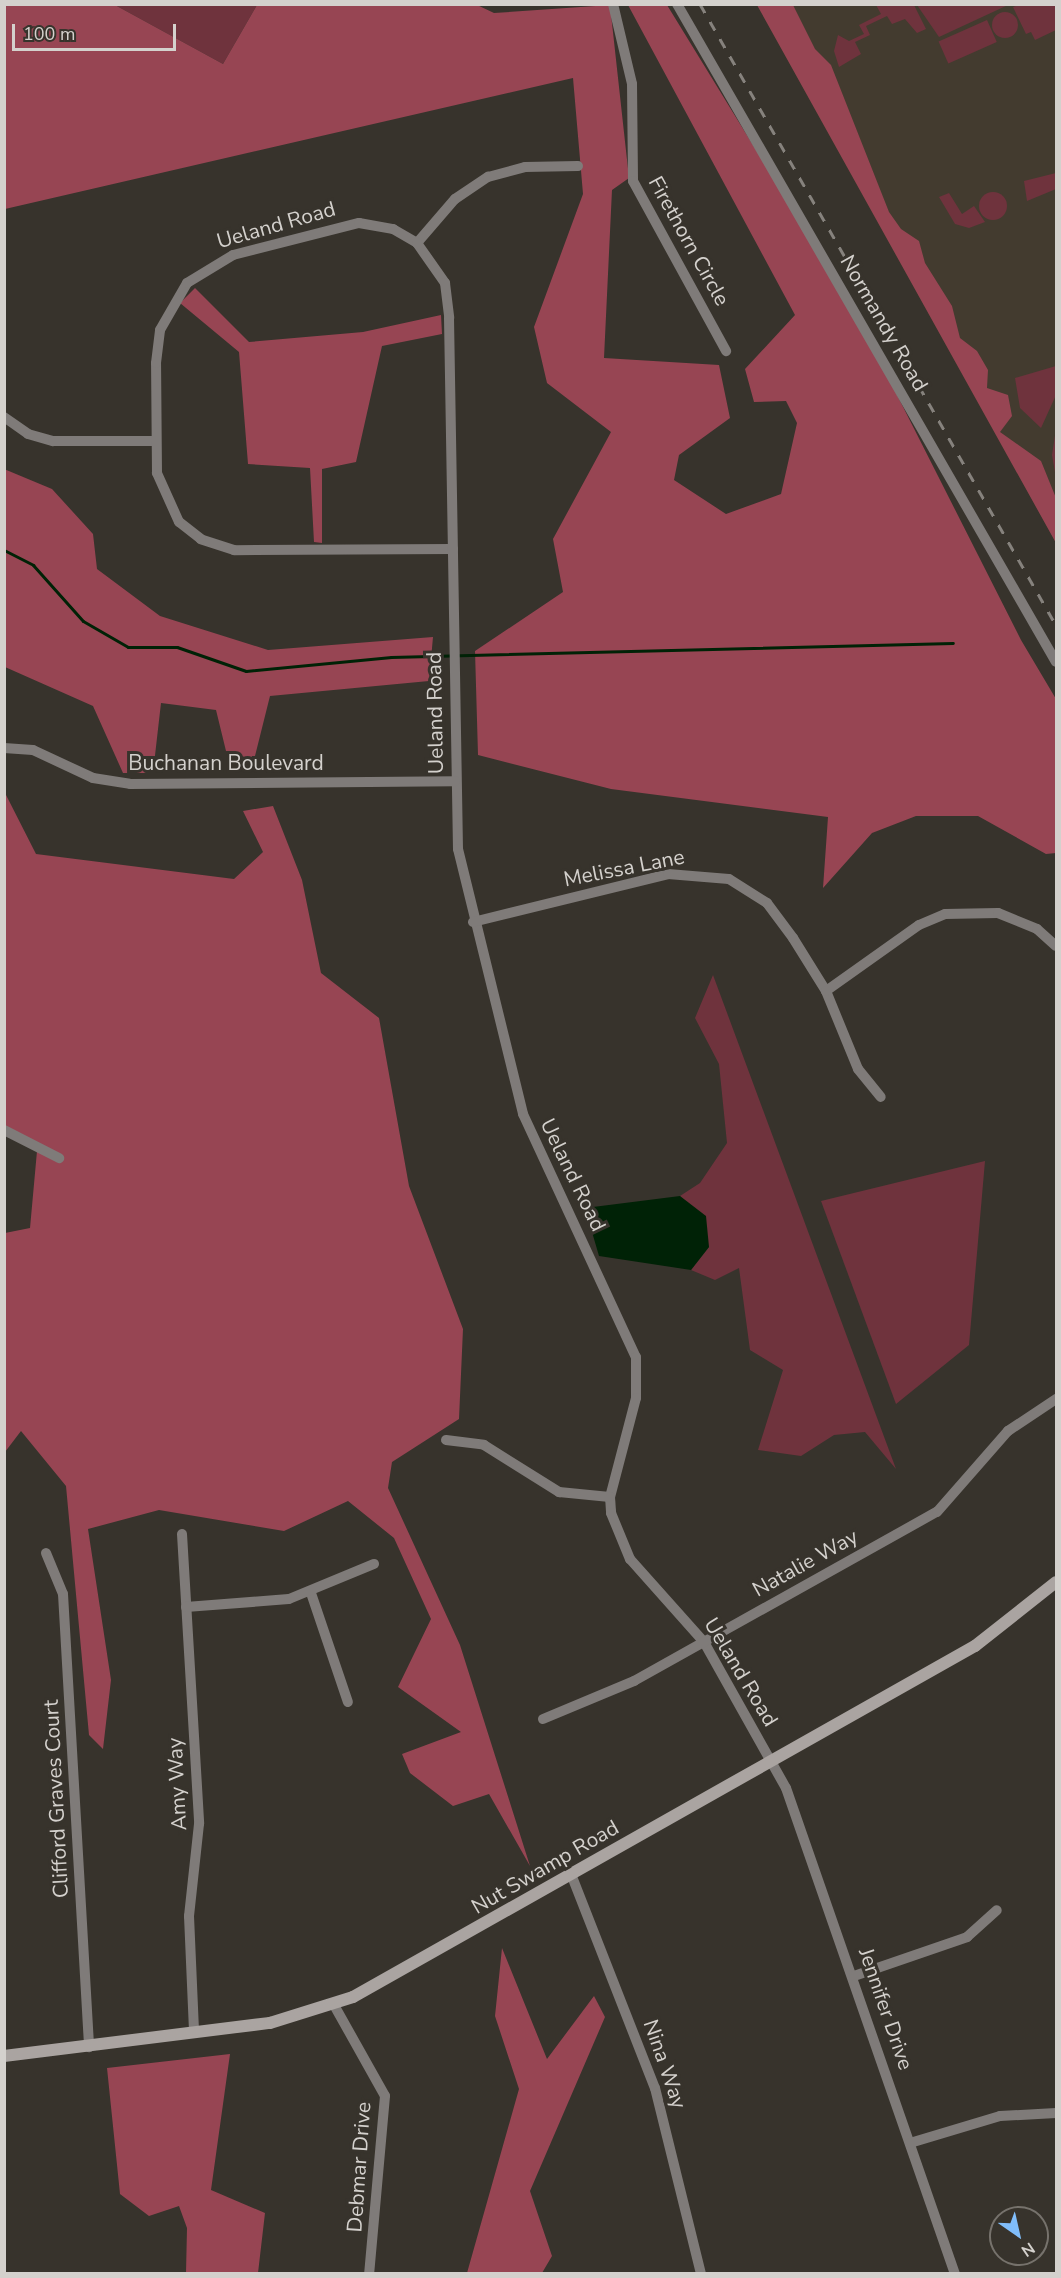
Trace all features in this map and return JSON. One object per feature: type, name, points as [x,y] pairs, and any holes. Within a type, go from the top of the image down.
[{"type":"main road","name":"Nut Swamp Road","points":[[4,2056],[270,2023],[334,2005],[975,1646],[1056,1582]]},
{"type":"street","name":"Firethorn Circle","points":[[613,4],[631,76],[633,180],[726,351]]},
{"type":"street","name":"Normandy Road","points":[[677,4],[1056,662]]},
{"type":"street","points":[[417,243],[455,199],[488,177],[525,167],[578,166]]},
{"type":"street","name":"Ueland Road","points":[[453,549],[234,550],[208,543],[179,522],[164,498],[156,441],[158,338],[176,297],[203,270],[233,255],[351,224],[393,229],[417,243],[434,262],[448,296],[453,549],[455,781],[458,849],[473,922],[523,1114],[636,1356],[636,1398],[610,1497],[615,1528],[630,1559],[704,1642],[771,1761]]},
{"type":"street","points":[[4,417],[28,434],[53,441],[156,441]]},
{"type":"street","name":"Buchanan Boulevard","points":[[4,748],[33,750],[93,778],[130,784],[455,781]]},
{"type":"street","name":"Melissa Lane","points":[[473,922],[668,874],[712,875],[767,903],[826,991],[858,1069],[881,1097]]},
{"type":"street","points":[[826,991],[919,925],[945,914],[998,913],[1037,929],[1056,946]]},
{"type":"street","points":[[4,1130],[59,1158]]},
{"type":"street","name":"Natalie Way","points":[[543,1719],[615,1691],[937,1512],[1008,1431],[1056,1399]]},
{"type":"street","points":[[446,1440],[484,1445],[559,1492],[610,1497]]},
{"type":"street","name":"Amy Way","points":[[182,1533],[199,1824],[189,1916],[194,2032]]},
{"type":"street","name":"Clifford Graves Court","points":[[46,1553],[63,1594],[89,2047]]},
{"type":"street","points":[[186,1607],[278,1601],[311,1593],[374,1564]]},
{"type":"street","points":[[311,1593],[348,1702]]},
{"type":"street","name":"Jennifer Drive","points":[[771,1761],[854,1976],[955,2274]]},
{"type":"street","name":"Nina Way","points":[[571,1874],[655,2088],[700,2274]]},
{"type":"street","points":[[854,1976],[967,1937],[997,1910]]},
{"type":"street","name":"Debmar Drive","points":[[334,2005],[385,2096],[369,2274]]},
{"type":"street","points":[[910,2144],[1000,2116],[1056,2113]]},
{"type":"shaded area","points":[[475,4],[494,13],[610,5],[629,178],[612,190],[604,358],[719,365],[730,418],[679,455],[674,480],[726,514],[781,494],[797,423],[786,401],[754,402],[745,369],[795,315],[628,5],[667,5],[853,308],[1021,640],[1056,699],[1056,853],[1046,854],[978,816],[916,816],[872,833],[823,888],[828,817],[611,789],[478,755],[475,651],[563,592],[553,539],[611,432],[547,383],[534,327],[583,194],[573,78],[5,209],[4,5],[115,5],[223,64],[257,5]]},
{"type":"shaded area","points":[[115,5],[257,5],[223,64]]},
{"type":"shaded area","points":[[757,5],[1056,5],[1056,543]]},
{"type":"shaded area","points":[[757,5],[793,5],[815,49],[831,65],[889,212],[901,229],[919,241],[925,263],[952,306],[960,338],[977,351],[988,370],[987,388],[1008,395],[1012,416],[1000,432],[1041,461],[1056,498],[1056,543]]},
{"type":"shaded area","points":[[876,5],[914,5],[926,29],[917,33],[905,19],[892,24],[887,16],[866,26],[870,35],[855,42],[861,54],[839,67],[834,51],[838,35],[849,41],[864,34],[859,25],[881,14]]},
{"type":"shaded area","points":[[917,5],[1008,5],[939,37]]},
{"type":"shaded area","points":[[1056,5],[1056,30],[1035,40],[1031,32],[1026,34],[1013,7]]},
{"type":"shaded area","points":[[1005,12],[1014,16],[1018,25],[1014,34],[1005,38],[996,34],[992,25],[996,16]]},
{"type":"shaded area","points":[[987,20],[997,42],[948,63],[939,42]]},
{"type":"shaded area","points":[[1056,173],[1056,189],[1027,201],[1024,181]]},
{"type":"shaded area","points":[[993,192],[1003,196],[1007,206],[1003,216],[993,220],[983,216],[979,206],[983,196]]},
{"type":"shaded area","points":[[949,193],[962,214],[974,206],[985,222],[969,228],[955,224],[939,197]]},
{"type":"shaded area","points":[[195,288],[249,342],[363,332],[441,315],[442,334],[382,346],[356,462],[322,469],[322,543],[314,542],[310,468],[248,464],[239,352],[180,303]]},
{"type":"shaded area","points":[[1056,366],[1056,395],[1041,428],[1020,408],[1015,378]]},
{"type":"shaded area","points":[[1056,429],[1056,478],[1052,455]]},
{"type":"shaded area","points":[[4,469],[52,489],[93,534],[97,569],[160,616],[268,650],[433,637],[429,681],[270,696],[254,760],[226,751],[216,710],[161,703],[153,773],[123,773],[93,706],[5,667]]},
{"type":"shaded area","points":[[4,791],[36,854],[234,879],[263,852],[243,811],[273,806],[302,880],[321,973],[379,1018],[409,1186],[463,1329],[459,1419],[392,1462],[388,1488],[460,1645],[530,1866],[489,1794],[453,1806],[410,1773],[402,1754],[461,1732],[398,1687],[431,1619],[394,1538],[348,1501],[284,1531],[159,1510],[88,1529],[111,1680],[103,1749],[89,1735],[66,1486],[21,1431],[5,1452],[5,1233],[30,1228],[37,1151],[5,1135]]},
{"type":"shaded area","points":[[713,975],[896,1469],[865,1432],[834,1435],[801,1456],[758,1450],[783,1370],[750,1350],[739,1268],[715,1280],[691,1270],[709,1247],[680,1196],[700,1183],[727,1143],[719,1064],[695,1018]]},
{"type":"shaded area","points":[[985,1161],[969,1345],[896,1404],[821,1201]]},
{"type":"shaded area","points":[[680,1196],[706,1216],[709,1247],[691,1270],[599,1256],[585,1208]]},
{"type":"shaded area","points":[[502,1948],[547,2059],[594,1996],[605,2017],[530,2191],[552,2256],[542,2273],[467,2273],[519,2089],[495,2016]]},
{"type":"shaded area","points":[[230,2054],[211,2190],[265,2213],[258,2273],[186,2273],[187,2228],[179,2206],[149,2216],[120,2194],[107,2068]]},
{"type":"waterway","points":[[4,550],[33,565],[83,621],[128,647],[177,647],[246,671],[391,657],[953,643]]},
{"type":"railway","points":[[700,4],[1056,625]]}]
